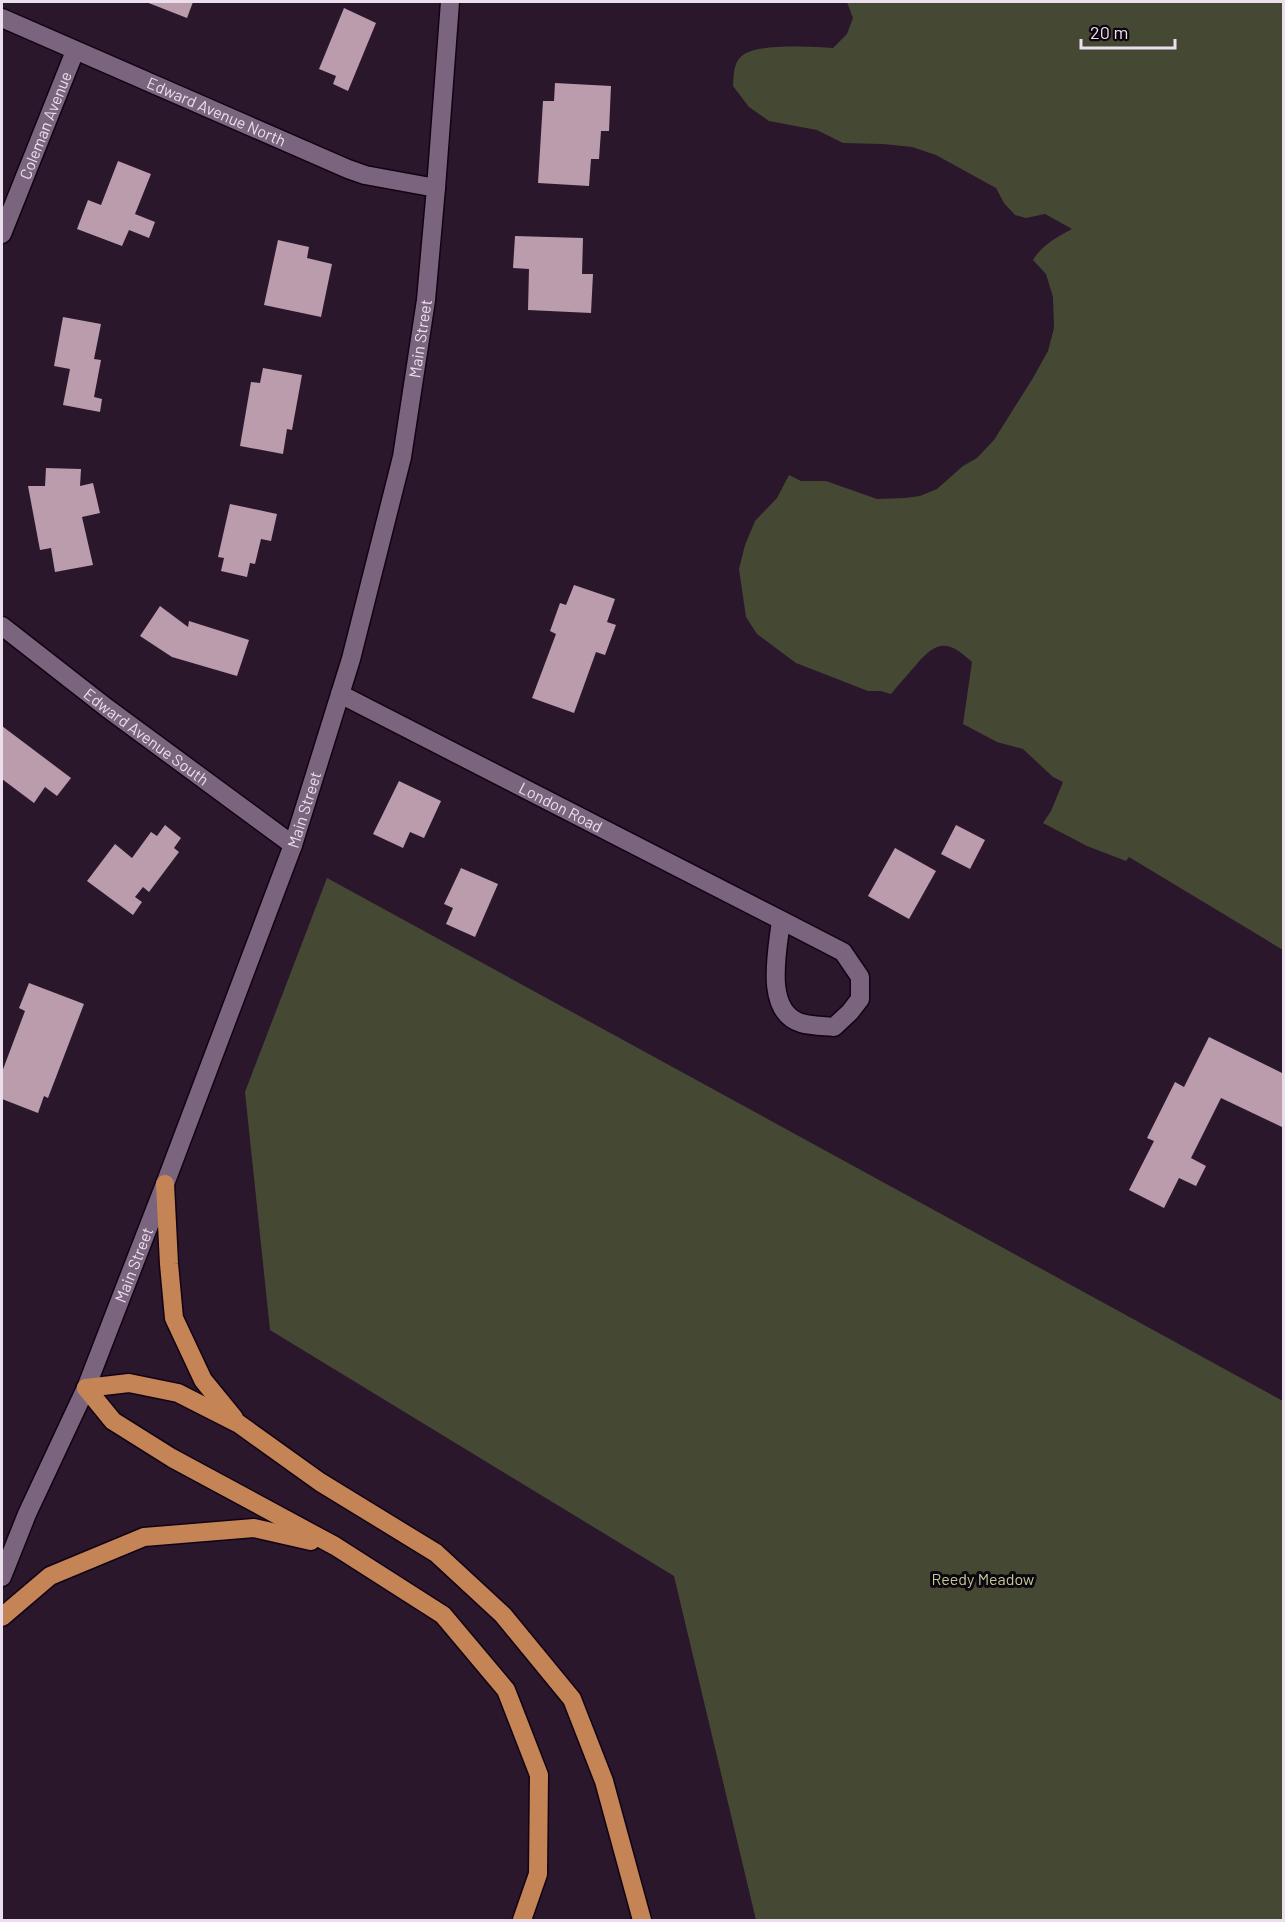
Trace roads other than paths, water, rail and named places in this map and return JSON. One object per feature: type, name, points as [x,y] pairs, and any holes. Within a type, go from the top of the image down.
[{"type":"highway","points":[[165,1184],[174,1318],[203,1380],[239,1424]]},
{"type":"highway","points":[[86,1388],[129,1383],[178,1393],[239,1424],[320,1482],[436,1553],[503,1615],[572,1699],[604,1781],[642,1920]]},
{"type":"highway","points":[[86,1388],[113,1422],[172,1458],[335,1546],[443,1614],[506,1690],[539,1775],[538,1875],[522,1920]]},
{"type":"highway","points":[[2,1617],[51,1576],[144,1537],[254,1528],[335,1546]]},
{"type":"street","name":"Main Street","points":[[2,1577],[27,1514],[86,1388],[165,1184],[293,845],[351,659],[402,458],[426,300],[450,2]]},
{"type":"street","name":"Edward Avenue North","points":[[2,18],[348,169],[365,175],[436,188]]},
{"type":"street","name":"Coleman Avenue","points":[[2,234],[75,51]]},
{"type":"street","name":"Edward Avenue South","points":[[2,626],[107,708],[293,845]]},
{"type":"street","name":"London Road","points":[[340,693],[781,920],[843,952],[860,977],[860,999],[834,1027],[801,1023],[790,1018],[783,1006],[775,985],[781,920]]},
{"type":"park label","name":"Reedy Meadow","points":[[983,1579]]}]
